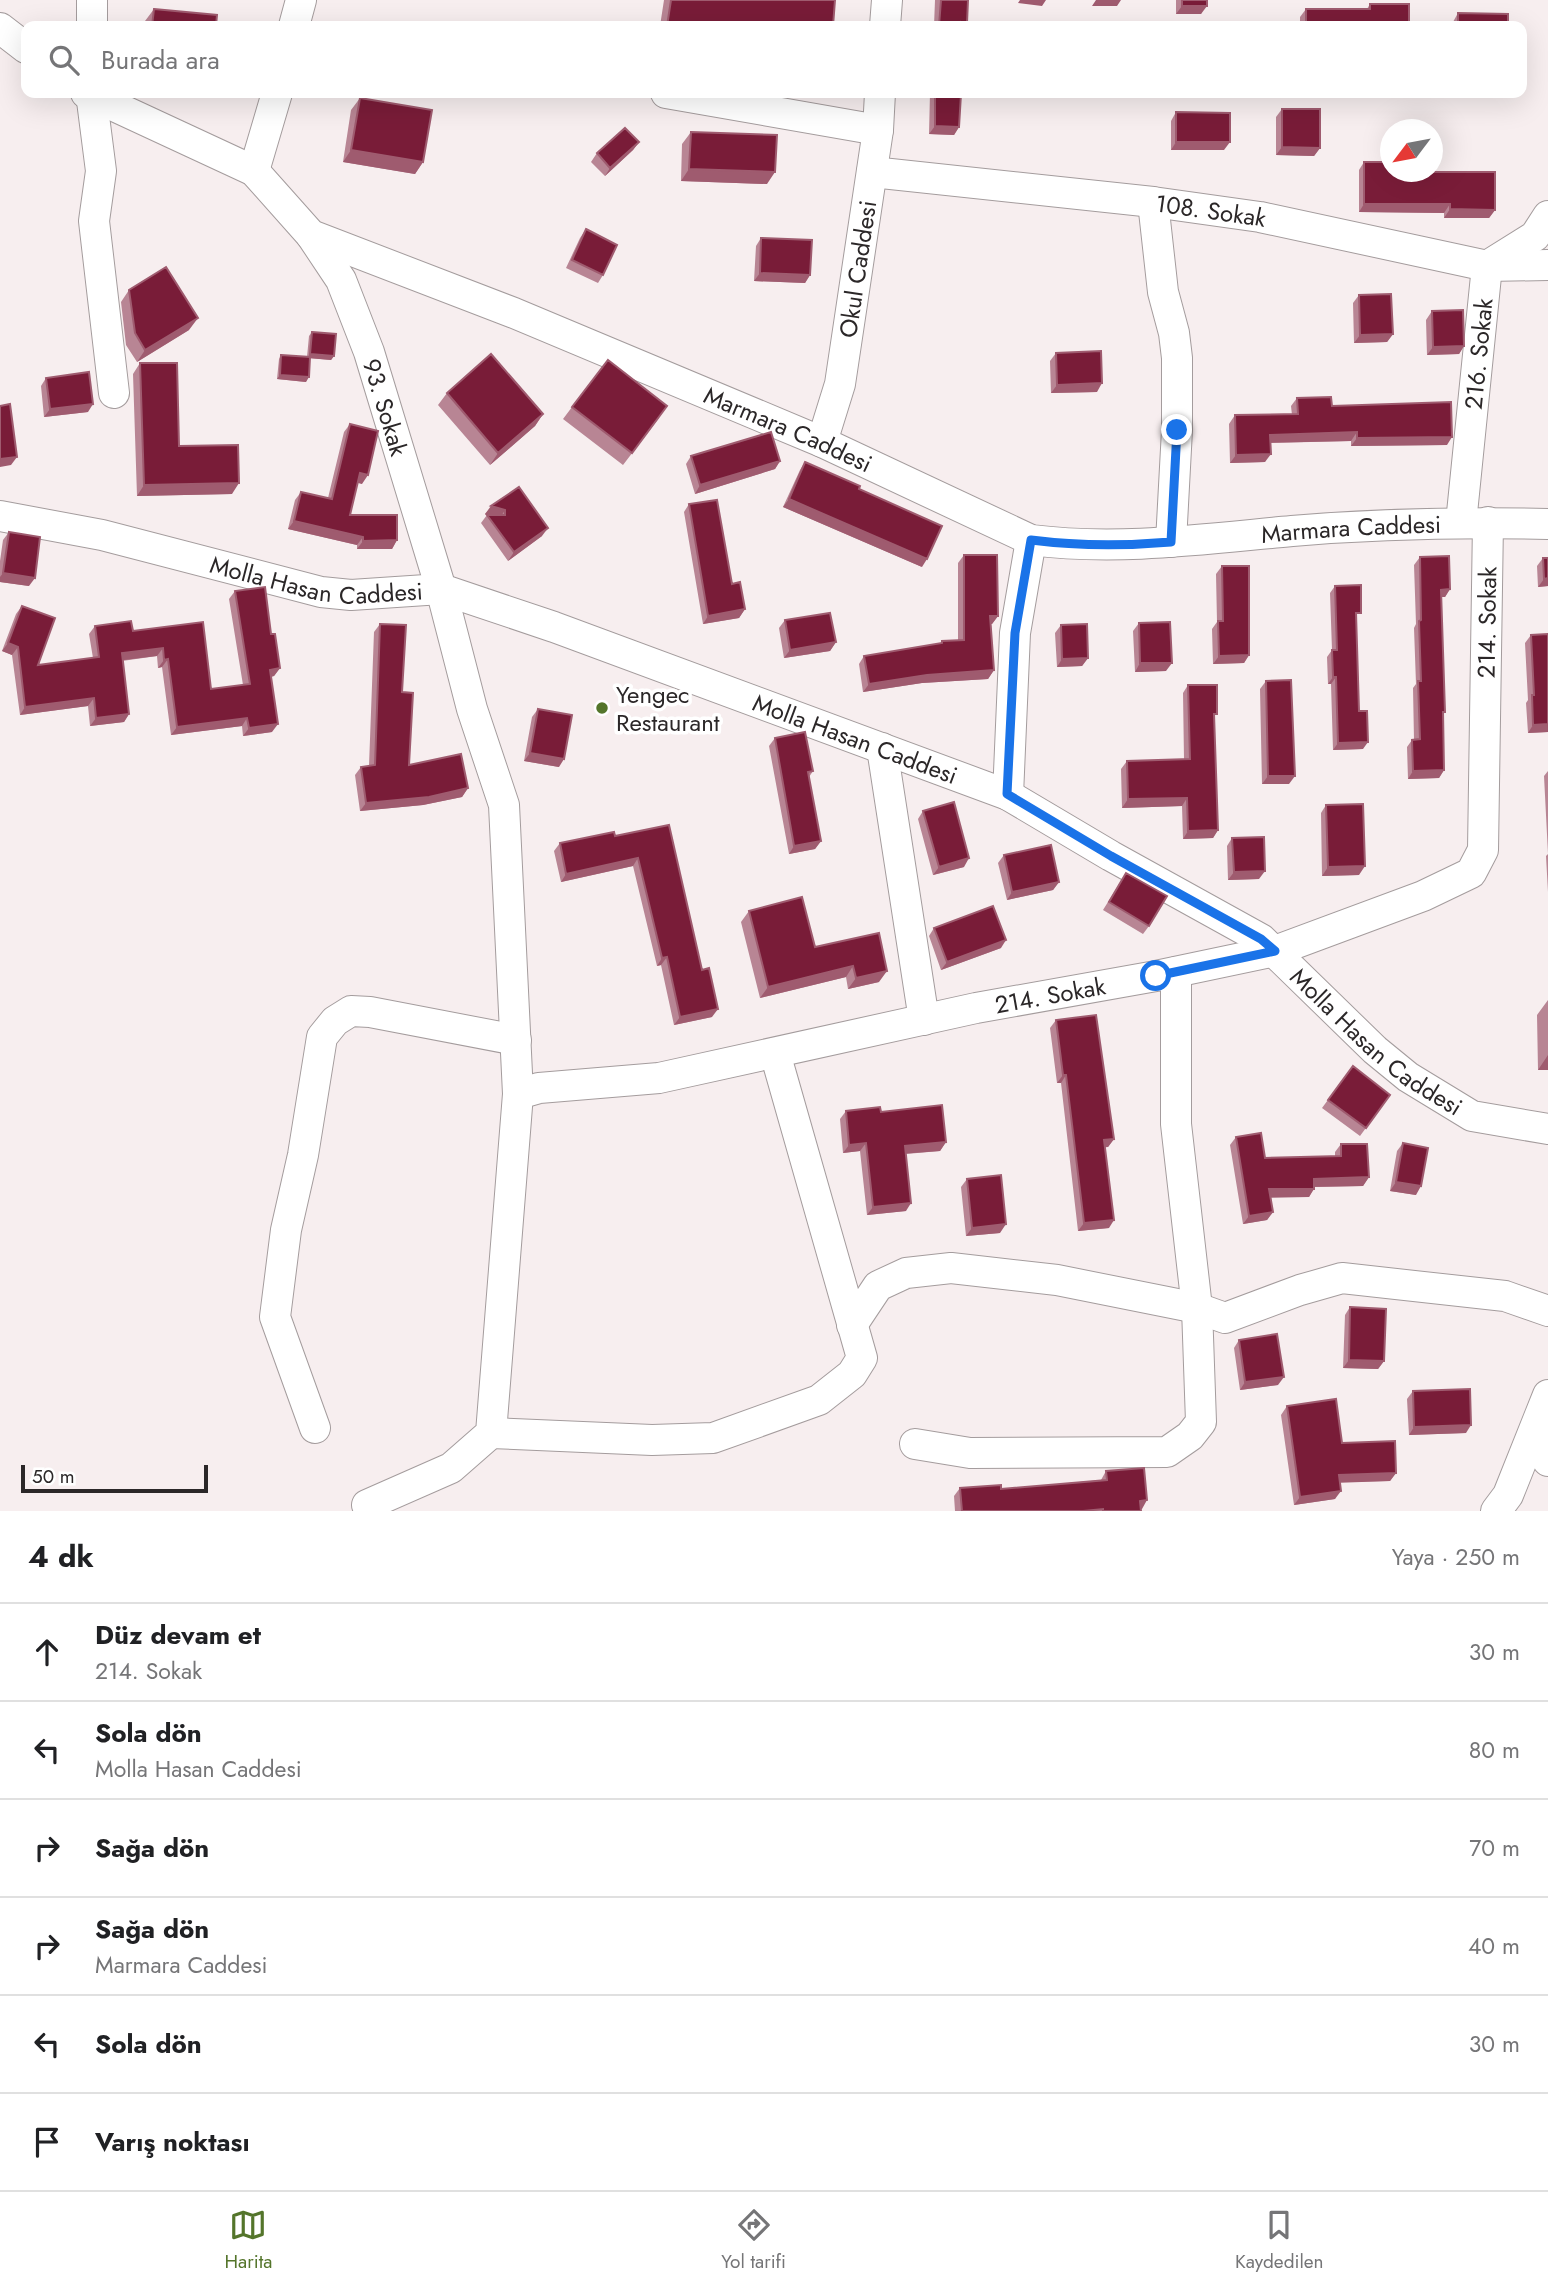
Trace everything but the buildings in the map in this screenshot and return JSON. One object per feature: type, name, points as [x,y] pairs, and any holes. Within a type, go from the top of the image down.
[{"type":"street","points":[[92,0],[92,21]]},
{"type":"street","points":[[885,21],[887,0]]},
{"type":"street","points":[[0,28],[21,44]]},
{"type":"street","points":[[90,98],[101,170],[94,221],[114,393]]},
{"type":"street","name":"Marmara Caddesi","points":[[98,98],[254,171],[311,235],[514,313],[822,442],[1031,540],[1066,545],[1131,545],[1296,531],[1474,523],[1548,524]]},
{"type":"street","points":[[254,171],[276,98]]},
{"type":"street","points":[[695,98],[878,130]]},
{"type":"street","name":"Okul Caddesi","points":[[822,442],[840,384],[878,130],[880,98]]},
{"type":"street","name":"108. Sokak","points":[[872,172],[1153,202],[1260,218],[1487,266],[1548,265]]},
{"type":"street","points":[[1153,202],[1159,265],[1177,358],[1177,430],[1171,542]]},
{"type":"street","name":"216. Sokak","points":[[1474,523],[1487,266],[1535,236],[1548,216]]},
{"type":"street","name":"93. Sokak","points":[[311,235],[341,280],[369,352],[441,589],[472,709],[504,805],[518,1094],[491,1433]]},
{"type":"street","name":"Molla Hasan Caddesi","points":[[0,516],[102,535],[321,592],[351,595],[441,589],[554,627],[1007,794],[1111,856],[1261,939],[1375,1049],[1408,1077],[1472,1116],[1548,1129]]},
{"type":"street","name":"214. Sokak","points":[[518,1094],[539,1088],[659,1077],[924,1020],[1275,951],[1423,896],[1471,873],[1483,850],[1474,523]]},
{"type":"street","points":[[1007,794],[1015,633],[1031,540]]},
{"type":"street","points":[[882,748],[924,1020]]},
{"type":"street","points":[[915,1444],[970,1453],[1167,1451],[1190,1436],[1201,1422],[1197,1308],[1176,1124],[1176,972]]},
{"type":"street","points":[[315,1428],[275,1317],[286,1230],[303,1155],[322,1037],[335,1021],[351,1011],[370,1012],[516,1040]]},
{"type":"street","points":[[368,1505],[451,1468],[491,1433],[652,1440],[713,1438],[819,1399],[852,1374],[862,1358],[775,1053]]},
{"type":"street","points":[[852,1325],[878,1286],[906,1273],[951,1268],[1057,1280],[1197,1308],[1224,1318],[1300,1290],[1342,1278],[1505,1296],[1548,1311]]},
{"type":"street","points":[[1547,1400],[1548,1461]]},
{"type":"street","points":[[1496,1511],[1508,1495],[1547,1400]]},
{"type":"place","name":"Yengec Restaurant","points":[[602,708]]},
{"type":"route","points":[[1156,976],[1275,951],[1261,939],[1111,856],[1007,794],[1015,633],[1031,540],[1066,545],[1171,542],[1177,430]]}]
